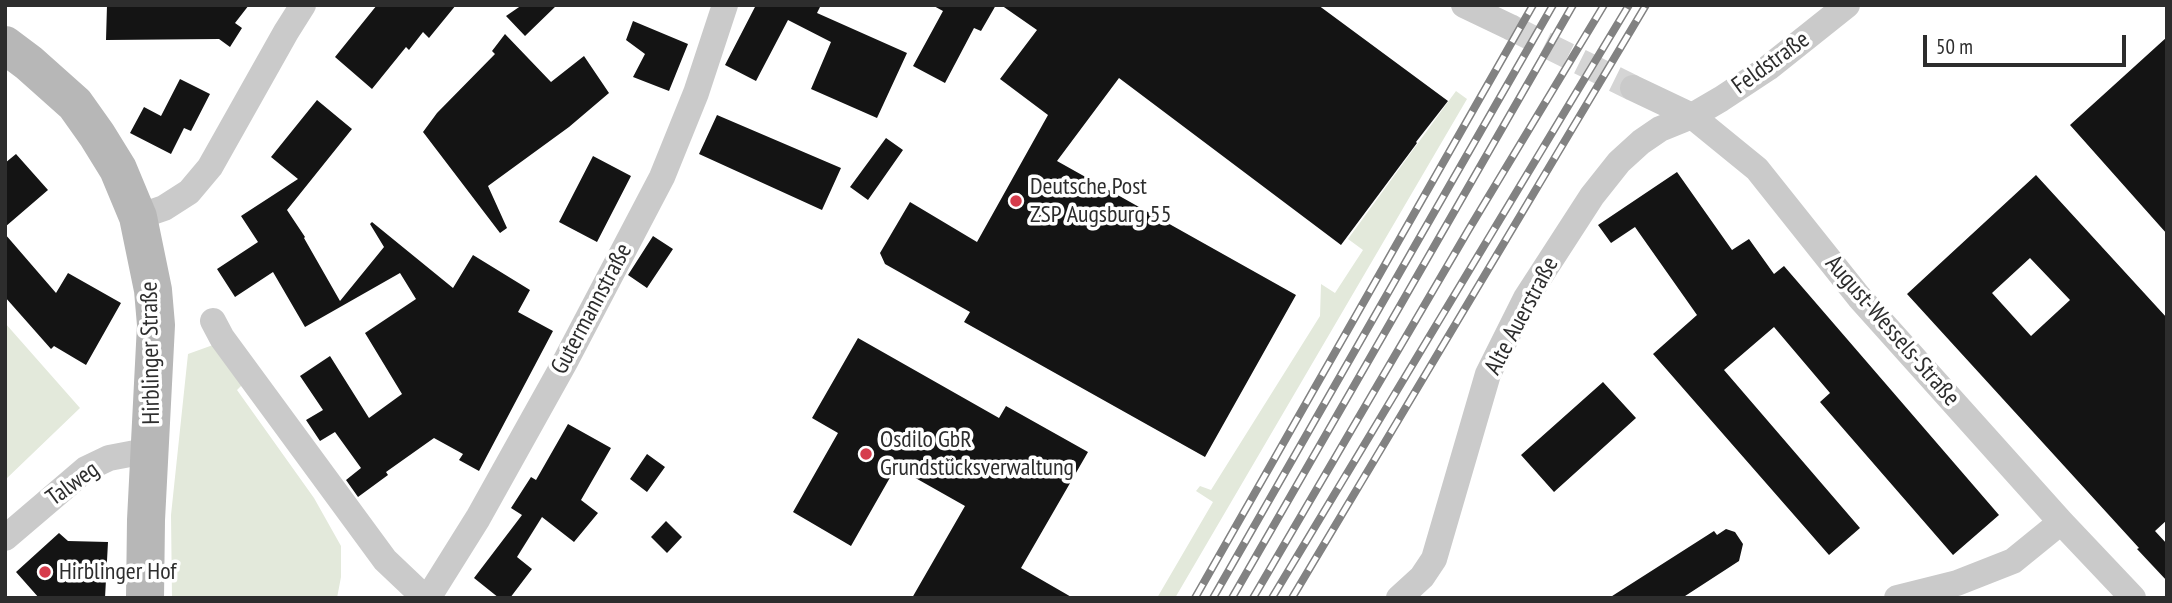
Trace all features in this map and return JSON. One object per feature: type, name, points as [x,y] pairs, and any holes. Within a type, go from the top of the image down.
[{"type":"main road","name":"Hirblinger Straße","points":[[5,45],[75,104],[118,169],[138,217],[149,262],[156,326],[146,520],[145,598]]},
{"type":"street","points":[[138,217],[164,208],[189,192],[210,167],[303,5]]},
{"type":"street","name":"Gutermannstraße","points":[[427,598],[478,518],[565,362],[662,177],[696,93],[726,5]]},
{"type":"street","points":[[1464,5],[1510,27]]},
{"type":"street","name":"Feldstraße","points":[[1692,116],[1768,68],[1847,5]]},
{"type":"street","name":"August-Wessels-Straße","points":[[1633,88],[1692,116],[1757,169],[1859,297],[2133,598]]},
{"type":"street","name":"Alte Auerstraße","points":[[1399,598],[1422,577],[1434,559],[1488,373],[1526,298],[1592,196],[1619,162],[1641,142],[1661,129],[1692,116]]},
{"type":"street","points":[[213,320],[222,338],[386,560],[427,598]]},
{"type":"street","name":"Talweg","points":[[5,538],[86,469],[108,458],[151,450]]},
{"type":"street","points":[[1897,598],[1957,583],[2013,561],[2062,522]]},
{"type":"shaded area","points":[[1456,91],[1467,99],[1175,598],[1157,598],[1213,502],[1196,491],[1200,486],[1211,490],[1320,316],[1321,284],[1335,293],[1363,250],[1348,239]]},
{"type":"shaded area","points":[[5,323],[80,408],[5,480]]},
{"type":"shaded area","points":[[213,345],[242,385],[237,390],[314,498],[341,546],[341,577],[337,598],[172,598],[171,515],[188,354]]},
{"type":"building","points":[[107,5],[249,5],[235,23],[242,28],[230,47],[219,39],[106,40]]},
{"type":"building","points":[[377,5],[456,5],[429,38],[423,32],[409,50],[406,47],[372,89],[335,57]]},
{"type":"building","points":[[522,5],[557,5],[525,36],[506,16]]},
{"type":"building","points":[[756,5],[821,5],[817,13],[907,53],[877,118],[811,89],[831,42],[788,20],[756,81],[725,65]]},
{"type":"building","points":[[932,5],[996,5],[981,31],[974,28],[945,83],[913,66],[943,11]]},
{"type":"building","points":[[1001,5],[1318,5],[1448,101],[1341,245],[1119,78],[1057,161],[1296,295],[1205,457],[964,322],[970,312],[885,264],[880,253],[910,202],[977,242],[1048,115],[1000,79],[1037,30]]},
{"type":"building","points":[[633,21],[688,44],[669,91],[633,77],[645,54],[626,40]]},
{"type":"building","points":[[505,34],[551,82],[584,56],[609,93],[569,127],[488,186],[507,228],[500,233],[423,132],[437,113],[495,54],[492,51]]},
{"type":"building","points":[[2167,37],[2167,234],[2070,125]]},
{"type":"building","points":[[180,79],[210,94],[191,131],[184,128],[171,154],[130,133],[144,107],[161,116]]},
{"type":"building","points":[[317,100],[352,129],[287,210],[340,301],[384,247],[370,224],[372,222],[453,288],[473,255],[530,290],[518,312],[553,331],[479,471],[459,460],[463,454],[434,438],[386,472],[388,475],[358,497],[346,480],[361,468],[335,432],[320,441],[306,420],[323,410],[300,376],[330,356],[369,418],[402,394],[365,333],[416,299],[400,273],[305,327],[273,272],[235,297],[217,269],[258,242],[241,216],[298,179],[271,157]]},
{"type":"building","points":[[717,115],[841,168],[822,210],[699,154]]},
{"type":"building","points":[[886,138],[903,150],[868,200],[850,187]]},
{"type":"building","points":[[16,154],[48,190],[5,227],[5,163]]},
{"type":"building","points":[[593,156],[631,176],[597,242],[559,222]]},
{"type":"building","points":[[1677,172],[1732,250],[1749,239],[1774,274],[1784,266],[1999,515],[1953,555],[1820,402],[1830,393],[1774,327],[1724,370],[1860,528],[1829,555],[1653,354],[1697,315],[1635,227],[1611,243],[1598,225]]},
{"type":"building","points":[[2036,175],[2167,318],[2167,520],[2155,531],[2167,544],[2167,581],[2137,549],[2139,548],[1907,294]],"holes":[[[2030,258],[2070,300],[2031,336],[1992,293]]]},
{"type":"building","points":[[5,234],[56,293],[68,273],[121,303],[86,365],[54,346],[51,349],[5,297]]},
{"type":"building","points":[[653,236],[673,249],[647,288],[628,275]]},
{"type":"building","points":[[858,338],[999,418],[1006,406],[1088,452],[1021,568],[1073,598],[912,598],[965,506],[896,467],[851,546],[793,512],[838,433],[812,418]]},
{"type":"building","points":[[1603,382],[1636,418],[1554,492],[1521,455]]},
{"type":"building","points":[[568,424],[611,448],[581,500],[598,513],[574,542],[542,517],[517,557],[532,569],[510,598],[499,598],[474,578],[522,515],[511,508],[531,477],[536,480]]},
{"type":"building","points":[[647,454],[665,467],[647,492],[630,479]]},
{"type":"building","points":[[666,521],[682,537],[667,553],[651,537]]},
{"type":"building","points":[[1726,529],[1735,532],[1743,544],[1739,561],[1682,598],[1609,598],[1714,531],[1717,535]]},
{"type":"building","points":[[59,533],[68,541],[108,542],[105,598],[39,598],[16,572]]},
{"type":"tunnel","points":[[1510,27],[1633,88]]},
{"type":"railway","points":[[1195,598],[1533,5]]},
{"type":"railway","points":[[1213,598],[1553,5]]},
{"type":"railway","points":[[1232,598],[1573,5]]},
{"type":"railway","points":[[1253,598],[1604,5]]},
{"type":"railway","points":[[1272,598],[1629,5]]},
{"type":"railway","points":[[1292,598],[1646,5]]},
{"type":"place","name":"Deutsche Post ZSP Augsburg 55","points":[[1016,201]]},
{"type":"place","name":"Osdilo GbR Grundstücksverwaltung","points":[[866,454]]},
{"type":"place","name":"Hirblinger Hof","points":[[45,572]]}]
